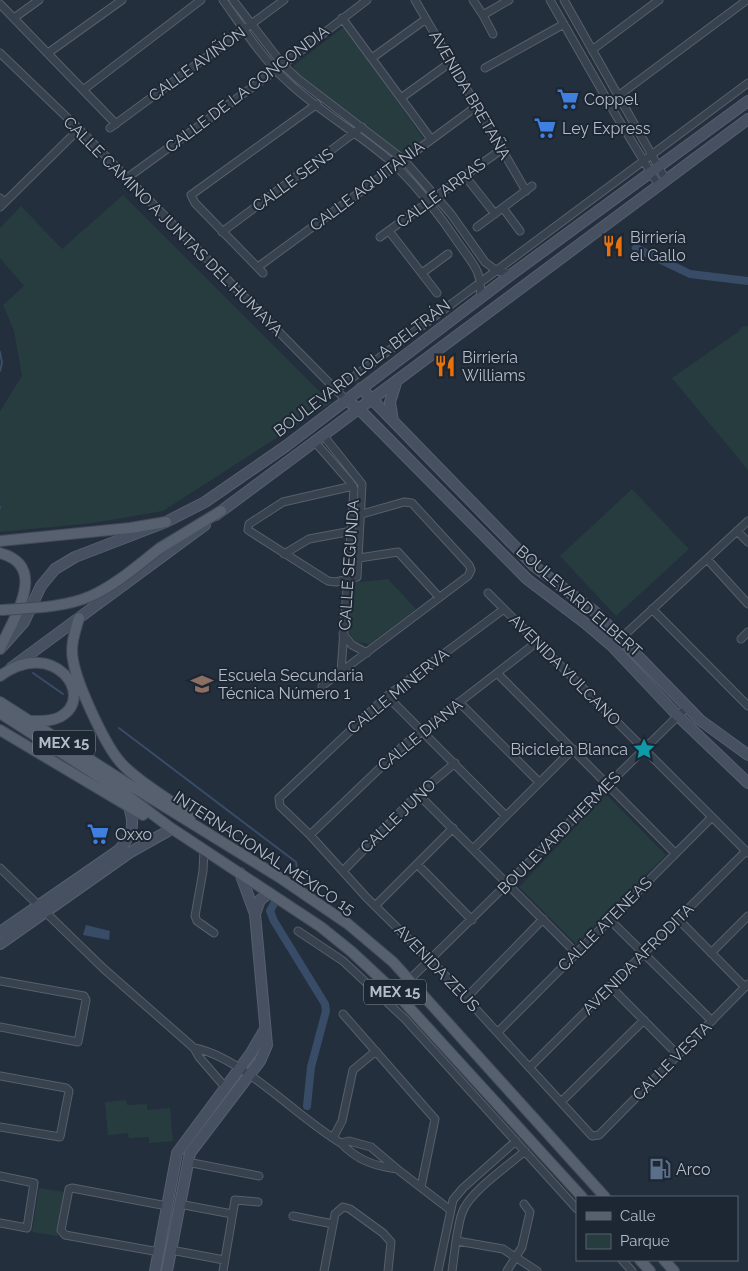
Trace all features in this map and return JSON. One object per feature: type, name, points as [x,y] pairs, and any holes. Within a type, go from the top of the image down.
[{"type":"main road","points":[[0,610],[58,604],[92,596],[126,575],[160,548],[220,511]]},
{"type":"main road","points":[[0,542],[130,528],[166,522]]},
{"type":"main road","points":[[0,553],[16,561],[23,571],[26,584],[17,612],[0,649]]},
{"type":"main road","points":[[78,618],[72,646],[73,661],[90,706],[111,749],[132,773],[183,810],[192,823]]},
{"type":"main road","points":[[0,676],[11,668],[30,663],[47,663],[60,669],[69,679],[73,691],[70,707],[64,714],[58,718],[45,721],[29,721]]},
{"type":"main road","name":"INTERNACIONAL MÉXICO 15","points":[[0,702],[126,789],[183,835],[322,927],[396,993],[581,1196]]},
{"type":"main road","name":"INTERNACIONAL MÉXICO 15","points":[[0,713],[126,789],[192,823],[282,879],[348,924],[393,962],[604,1196]]},
{"type":"main road","points":[[0,730],[128,805],[168,831],[177,836],[183,835]]},
{"type":"main road","points":[[641,1261],[650,1271]]},
{"type":"main road","points":[[665,1261],[674,1271]]},
{"type":"street","points":[[14,18],[38,0]]},
{"type":"street","points":[[48,53],[122,0]]},
{"type":"street","points":[[0,4],[83,90],[201,0]]},
{"type":"street","points":[[223,0],[276,70],[315,105],[396,166],[428,203],[468,256],[482,282],[480,298]]},
{"type":"street","points":[[233,0],[283,64],[324,99],[404,160],[437,196],[485,262],[496,271],[512,274]]},
{"type":"street","name":"CALLE AVIÑÓN","points":[[83,90],[113,126],[284,0]]},
{"type":"street","name":"CALLE DE LA CONCONDIA","points":[[127,178],[276,70],[366,0]]},
{"type":"street","name":"AVENIDA BRETAÑA","points":[[415,0],[526,191]]},
{"type":"street","points":[[473,0],[493,34]]},
{"type":"street","points":[[483,15],[509,0]]},
{"type":"street","points":[[550,0],[644,161],[655,170],[663,183]]},
{"type":"street","points":[[592,50],[659,0]]},
{"type":"street","points":[[618,96],[747,0]]},
{"type":"street","points":[[555,8],[565,1],[652,156],[655,170]]},
{"type":"street","points":[[342,18],[431,139]]},
{"type":"street","points":[[372,58],[426,19]]},
{"type":"street","points":[[485,68],[564,24]]},
{"type":"street","name":"CALLE CAMINO A JUNTAS DEL HUMAYA","points":[[0,52],[79,129],[346,400]]},
{"type":"street","points":[[401,98],[451,62]]},
{"type":"street","points":[[336,390],[748,83]]},
{"type":"street","points":[[222,232],[192,200],[191,195],[324,99]]},
{"type":"street","name":"BOULEVARD LOLA BELTRÁN","points":[[0,649],[24,622],[41,586],[55,570],[75,557],[166,522],[205,502],[346,400],[512,274],[748,101]]},
{"type":"street","name":"CALLE AQUITANIA","points":[[222,232],[260,270],[477,106]]},
{"type":"street","name":"BOULEVARD LOLA BELTRÁN","points":[[11,668],[748,119]]},
{"type":"street","name":"CALLE SENS","points":[[222,232],[362,127]]},
{"type":"street","points":[[2,202],[79,129]]},
{"type":"street","name":"CALLE ARRAS","points":[[380,237],[502,149]]},
{"type":"street","points":[[465,176],[495,214]]},
{"type":"street","points":[[477,227],[532,186]]},
{"type":"street","points":[[503,208],[520,231]]},
{"type":"street","points":[[388,231],[437,293]]},
{"type":"street","points":[[468,256],[476,248]]},
{"type":"street","points":[[422,273],[448,254]]},
{"type":"street","points":[[394,422],[390,402],[398,380]]},
{"type":"street","name":"BOULEVARD ELBERT","points":[[361,388],[544,575],[594,611],[708,728],[748,755]]},
{"type":"street","name":"BOULEVARD ELBERT","points":[[346,400],[359,410],[535,586],[585,623],[612,646],[678,716],[748,784]]},
{"type":"street","name":"CALLE SEGUNDA","points":[[319,438],[353,486],[352,531],[341,672]]},
{"type":"street","name":"CALLE SEGUNDA","points":[[319,438],[360,481],[362,514],[358,575],[356,579],[348,580]]},
{"type":"street","points":[[348,580],[328,581],[251,533],[249,524],[282,502],[353,486]]},
{"type":"street","points":[[322,686],[468,576],[471,570],[469,565],[412,503],[404,502],[362,514]]},
{"type":"street","points":[[469,520],[480,509]]},
{"type":"street","points":[[612,646],[748,521]]},
{"type":"street","points":[[284,554],[310,540],[352,531]]},
{"type":"street","points":[[737,531],[748,542]]},
{"type":"street","points":[[359,558],[398,552],[439,597]]},
{"type":"street","points":[[706,559],[748,604]]},
{"type":"street","name":"AVENIDA VULCANO","points":[[488,593],[747,852]]},
{"type":"street","name":"CALLE MINERVA","points":[[278,802],[279,798],[386,696],[504,609]]},
{"type":"street","points":[[652,610],[748,706]]},
{"type":"street","points":[[741,639],[748,632]]},
{"type":"street","points":[[343,634],[352,645],[367,653]]},
{"type":"street","name":"CALLE DIANA","points":[[310,836],[370,776],[422,730],[537,642]]},
{"type":"street","points":[[498,673],[675,853]]},
{"type":"street","points":[[386,696],[506,816]]},
{"type":"street","points":[[460,702],[539,782]]},
{"type":"street","name":"BOULEVARD HERMES","points":[[396,993],[687,706]]},
{"type":"street","points":[[473,849],[573,749]]},
{"type":"street","name":"CALLE JUNO","points":[[343,871],[418,794],[455,763]]},
{"type":"street","points":[[418,794],[576,953]]},
{"type":"street","name":"AVENIDA ZEUS","points":[[278,802],[374,906],[431,960],[594,1136]]},
{"type":"street","points":[[0,944],[41,909],[119,850],[132,830],[133,819],[128,805]]},
{"type":"street","name":"CALLE ATENEAS","points":[[498,1032],[712,817]]},
{"type":"street","points":[[374,906],[452,828]]},
{"type":"street","points":[[0,932],[168,831]]},
{"type":"street","points":[[204,849],[203,872],[195,916],[197,921],[214,933]]},
{"type":"street","name":"AVENIDA AFRODITA","points":[[530,1067],[747,852]]},
{"type":"street","points":[[417,864],[472,920]]},
{"type":"street","points":[[0,868],[104,969],[194,1048],[199,1057],[225,1087]]},
{"type":"street","points":[[240,873],[255,914],[265,1029],[265,1050],[249,1076],[193,1149],[187,1162],[168,1270],[156,1269],[174,1166],[180,1148],[239,1068],[265,1029]]},
{"type":"street","points":[[255,914],[260,900],[269,893]]},
{"type":"street","points":[[711,953],[748,916]]},
{"type":"street","points":[[466,998],[543,919]]},
{"type":"street","points":[[678,919],[746,986]]},
{"type":"street","points":[[610,920],[712,1021]]},
{"type":"street","points":[[298,931],[328,949],[405,1019],[576,1208]]},
{"type":"street","points":[[0,980],[85,997],[78,1042],[0,1028]]},
{"type":"street","points":[[610,986],[678,1055]]},
{"type":"street","name":"CALLE VESTA","points":[[594,1136],[599,1135],[746,986]]},
{"type":"street","points":[[343,1014],[435,1119],[421,1187]]},
{"type":"street","points":[[561,1102],[644,1020]]},
{"type":"street","points":[[194,1048],[217,1054],[239,1068],[361,1159],[397,1169]]},
{"type":"street","points":[[333,1138],[342,1121],[354,1070],[376,1051]]},
{"type":"street","points":[[0,1076],[68,1089],[60,1137],[0,1128]]},
{"type":"street","points":[[438,1271],[449,1209],[456,1195],[516,1141]]},
{"type":"street","points":[[341,1143],[366,1144],[449,1209]]},
{"type":"street","points":[[452,1271],[461,1217],[467,1203],[525,1151]]},
{"type":"street","points":[[187,1162],[259,1176]]},
{"type":"street","points":[[0,1176],[34,1183],[27,1228],[0,1223]]},
{"type":"street","points":[[159,1252],[62,1234],[69,1189],[167,1206]]},
{"type":"street","points":[[170,1190],[182,1192]]},
{"type":"street","points":[[223,1271],[236,1200],[258,1202]]},
{"type":"street","points":[[179,1204],[232,1214]]},
{"type":"street","points":[[507,1271],[518,1258],[528,1221],[529,1210],[524,1204]]},
{"type":"street","points":[[324,1271],[333,1224],[337,1210],[342,1207],[350,1209],[389,1238],[392,1250],[388,1271]]},
{"type":"street","points":[[293,1216],[333,1224]]},
{"type":"street","points":[[457,1241],[494,1246],[518,1258],[537,1271]]},
{"type":"street","points":[[171,1250],[224,1260]]},
{"type":"street","points":[[623,1261],[632,1271]]},
{"type":"green space","points":[[345,26],[425,141],[402,155],[297,73],[293,66]]},
{"type":"green space","points":[[123,195],[331,403],[163,511],[93,523],[0,532],[0,411],[22,376],[14,331],[3,305],[24,286],[0,258],[0,228],[21,206],[62,249]]},
{"type":"green space","points":[[748,326],[748,470],[672,378],[738,332],[742,327]]},
{"type":"green space","points":[[632,489],[689,549],[616,616],[560,556]]},
{"type":"green space","points":[[388,579],[416,609],[370,644],[356,642],[348,632],[349,583]]},
{"type":"green space","points":[[606,794],[666,855],[576,944],[519,887]]},
{"type":"green space","points":[[126,1100],[127,1105],[147,1104],[147,1110],[170,1108],[173,1141],[149,1143],[149,1137],[129,1138],[128,1133],[108,1135],[105,1102]]},
{"type":"green space","points":[[39,1188],[65,1192],[58,1236],[32,1232]]},
{"type":"water","points":[[86,925],[110,931],[109,940],[83,935]]},
{"type":"waterway","points":[[636,248],[690,274],[748,281]]},
{"type":"waterway","points":[[0,352],[2,363],[0,371]]},
{"type":"waterway","points":[[33,673],[63,694]]},
{"type":"waterway","points":[[119,728],[296,862],[297,868]]},
{"type":"waterway","points":[[276,900],[270,911],[274,921],[325,1004],[326,1011],[311,1067],[307,1106]]},
{"type":"place","name":"Coppel","points":[[568,99]]},
{"type":"place","name":"Ley Express","points":[[545,128]]},
{"type":"place","name":"Birriería el Gallo","points":[[613,246]]},
{"type":"place","name":"Birriería Williams","points":[[445,366]]},
{"type":"place","name":"Escuela Secundaria Técnica Número 1","points":[[202,684]]},
{"type":"place","name":"Bicicleta Blanca","points":[[644,749]]},
{"type":"place","name":"Oxxo","points":[[98,834]]},
{"type":"place","name":"Arco","points":[[660,1169]]}]
